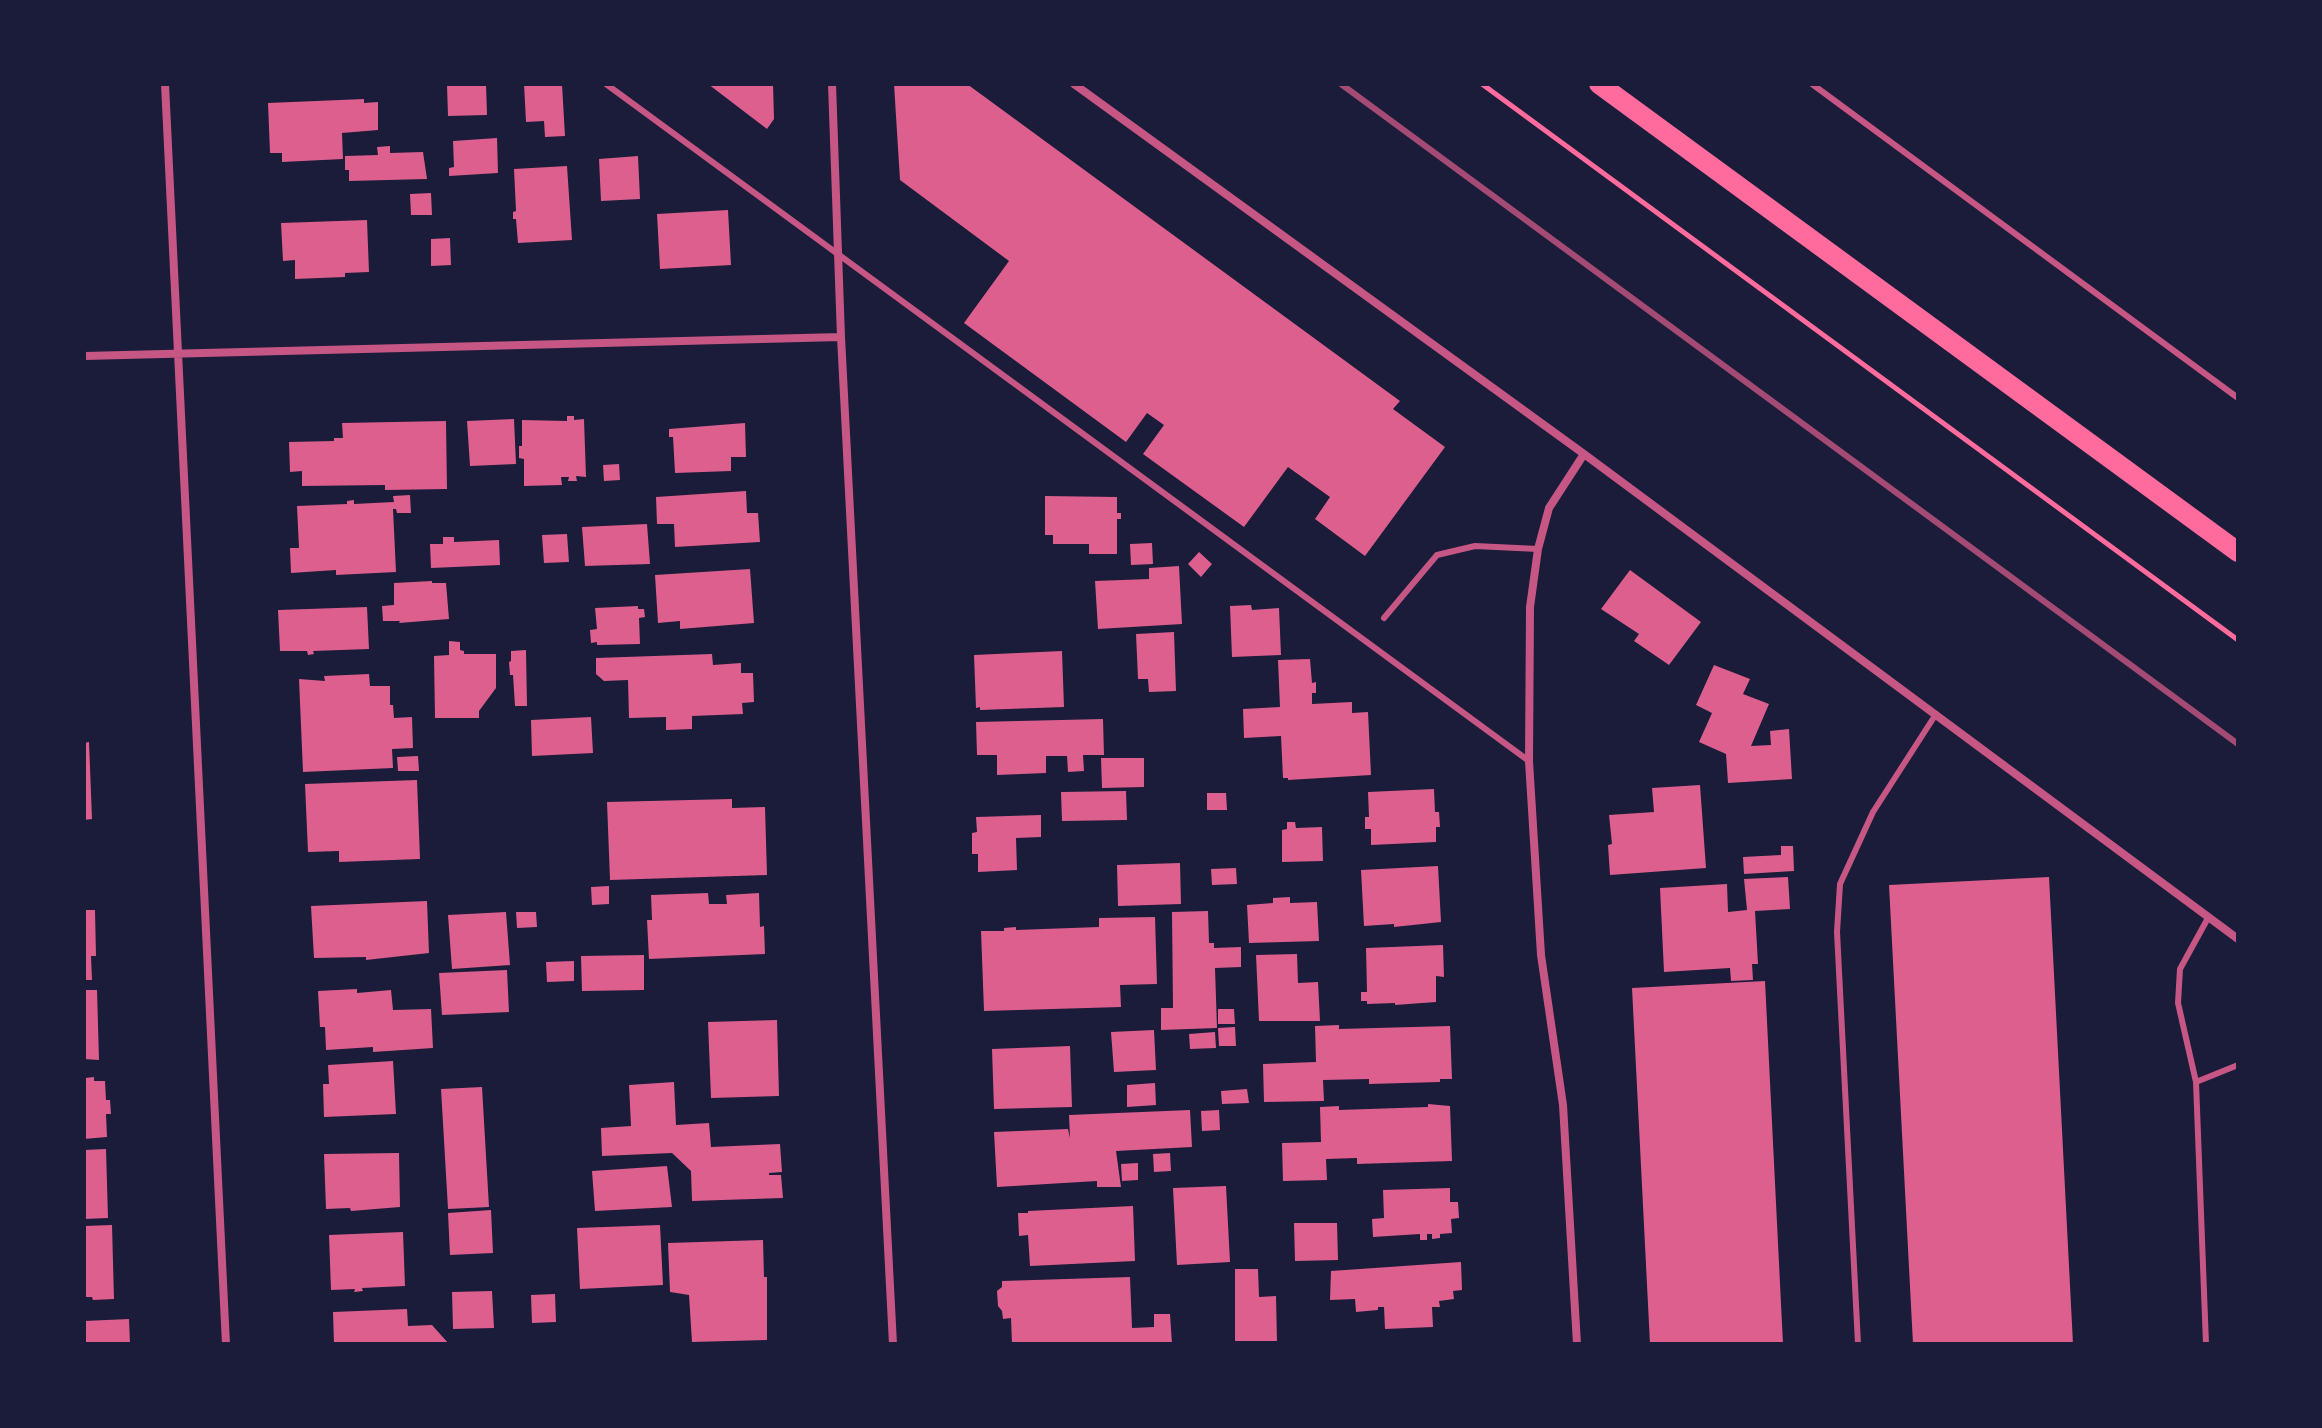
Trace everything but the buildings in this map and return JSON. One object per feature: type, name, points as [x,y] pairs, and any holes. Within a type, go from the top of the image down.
[{"type":"main road","points":[[1599,84],[2238,552]]},
{"type":"street","points":[[165,84],[226,1344]]},
{"type":"street","points":[[832,84],[841,337],[893,1344]]},
{"type":"street","points":[[1074,84],[1584,454],[2238,939]]},
{"type":"street","points":[[84,356],[841,337]]},
{"type":"street","points":[[1577,1344],[1563,1105],[1541,955],[1529,761],[1530,607],[1538,549],[1549,508],[1584,454]]},
{"type":"lane","points":[[606,84],[1529,761]]},
{"type":"lane","points":[[1812,84],[2238,398]]},
{"type":"lane","points":[[1384,618],[1437,555],[1475,546],[1538,549]]},
{"type":"lane","points":[[1858,1344],[1837,932],[1840,884],[1873,812],[1936,714]]},
{"type":"lane","points":[[2206,1344],[2196,1082],[2178,1003],[2180,969],[2208,918]]},
{"type":"lane","points":[[2196,1082],[2238,1065]]},
{"type":"path","points":[[1482,84],[2238,640]]},
{"type":"railway","points":[[1341,84],[2238,744]]}]
